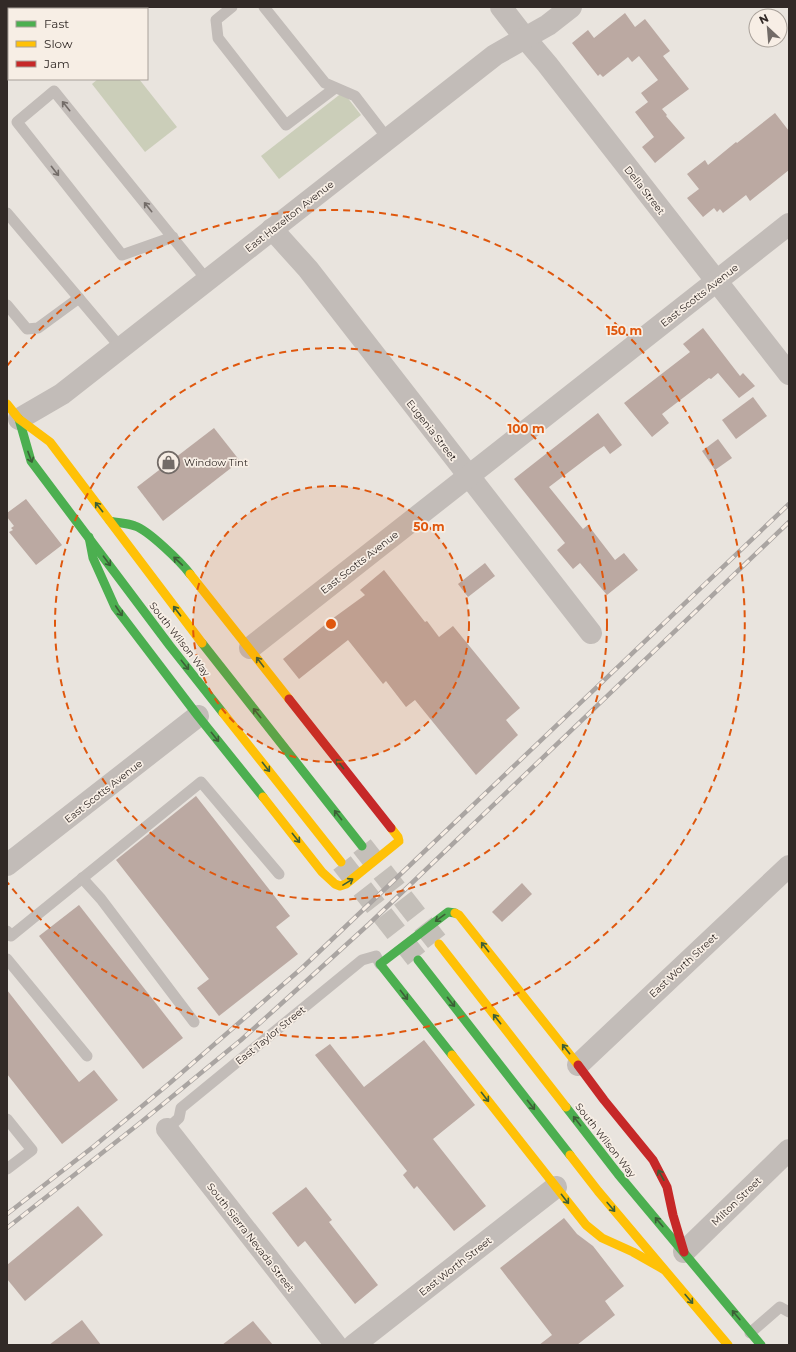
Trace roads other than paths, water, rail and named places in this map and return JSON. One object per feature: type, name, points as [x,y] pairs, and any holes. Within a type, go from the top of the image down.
[{"type":"main road","name":"South Wilson Way","points":[[13,416],[50,442],[191,630],[362,846]]},
{"type":"main road","name":"South Wilson Way","points":[[13,416],[31,461],[170,646],[341,862]]},
{"type":"main road","points":[[89,537],[93,558],[115,607],[128,625],[322,872],[335,884],[340,886],[346,884],[397,843],[399,841],[398,837],[250,648],[233,629],[182,564],[146,532],[136,526],[110,521]]},
{"type":"main road","points":[[663,1269],[632,1252],[610,1243],[592,1231],[380,964],[448,912],[453,912],[459,915],[653,1160],[667,1187],[673,1215],[684,1252]]},
{"type":"main road","name":"South Wilson Way","points":[[439,944],[618,1174],[761,1345]]},
{"type":"main road","points":[[418,960],[598,1191],[728,1345]]},
{"type":"street","name":"Della Street","points":[[501,7],[552,70],[789,374]]},
{"type":"street","name":"East Hazelton Avenue","points":[[13,416],[62,394],[496,55],[548,25],[571,7]]},
{"type":"street","name":"East Scotts Avenue","points":[[250,648],[789,224]]},
{"type":"street","name":"Eugenia Street","points":[[272,229],[308,269],[591,633]]},
{"type":"street","name":"East Scotts Avenue","points":[[7,865],[198,716]]},
{"type":"street","name":"East Worth Street","points":[[578,1065],[789,866]]},
{"type":"street","name":"South Sierra Nevada Street","points":[[167,1129],[336,1345]]},
{"type":"street","name":"Milton Street","points":[[684,1252],[789,1150]]},
{"type":"street","name":"East Worth Street","points":[[354,1345],[556,1187]]},
{"type":"lane","points":[[232,7],[216,20],[218,38],[286,125],[336,88]]},
{"type":"lane","points":[[264,7],[325,83],[355,96],[388,139]]},
{"type":"lane","points":[[173,237],[122,255],[17,122],[54,91],[173,237],[207,280]]},
{"type":"lane","points":[[7,212],[121,348]]},
{"type":"lane","points":[[7,305],[27,329],[38,328],[79,298]]},
{"type":"lane","points":[[8,935],[82,878],[201,782],[279,874]]},
{"type":"lane","points":[[82,878],[101,900],[194,1022]]},
{"type":"lane","name":"East Taylor Street","points":[[167,1129],[178,1118],[181,1108],[362,960],[376,956],[380,964]]},
{"type":"lane","points":[[7,959],[87,1056]]},
{"type":"lane","points":[[7,1119],[32,1150],[7,1169]]},
{"type":"lane","points":[[750,1333],[780,1307],[789,1312]]},
{"type":"tunnel","points":[[362,846],[438,943]]},
{"type":"tunnel","points":[[342,863],[417,959]]},
{"type":"railway","points":[[7,1214],[93,1147],[171,1082],[302,968],[789,504]]},
{"type":"railway","points":[[7,1228],[140,1123],[241,1040],[292,994],[369,924],[789,522]]},
{"type":"place","name":"Window Tint","points":[[169,462]]}]
